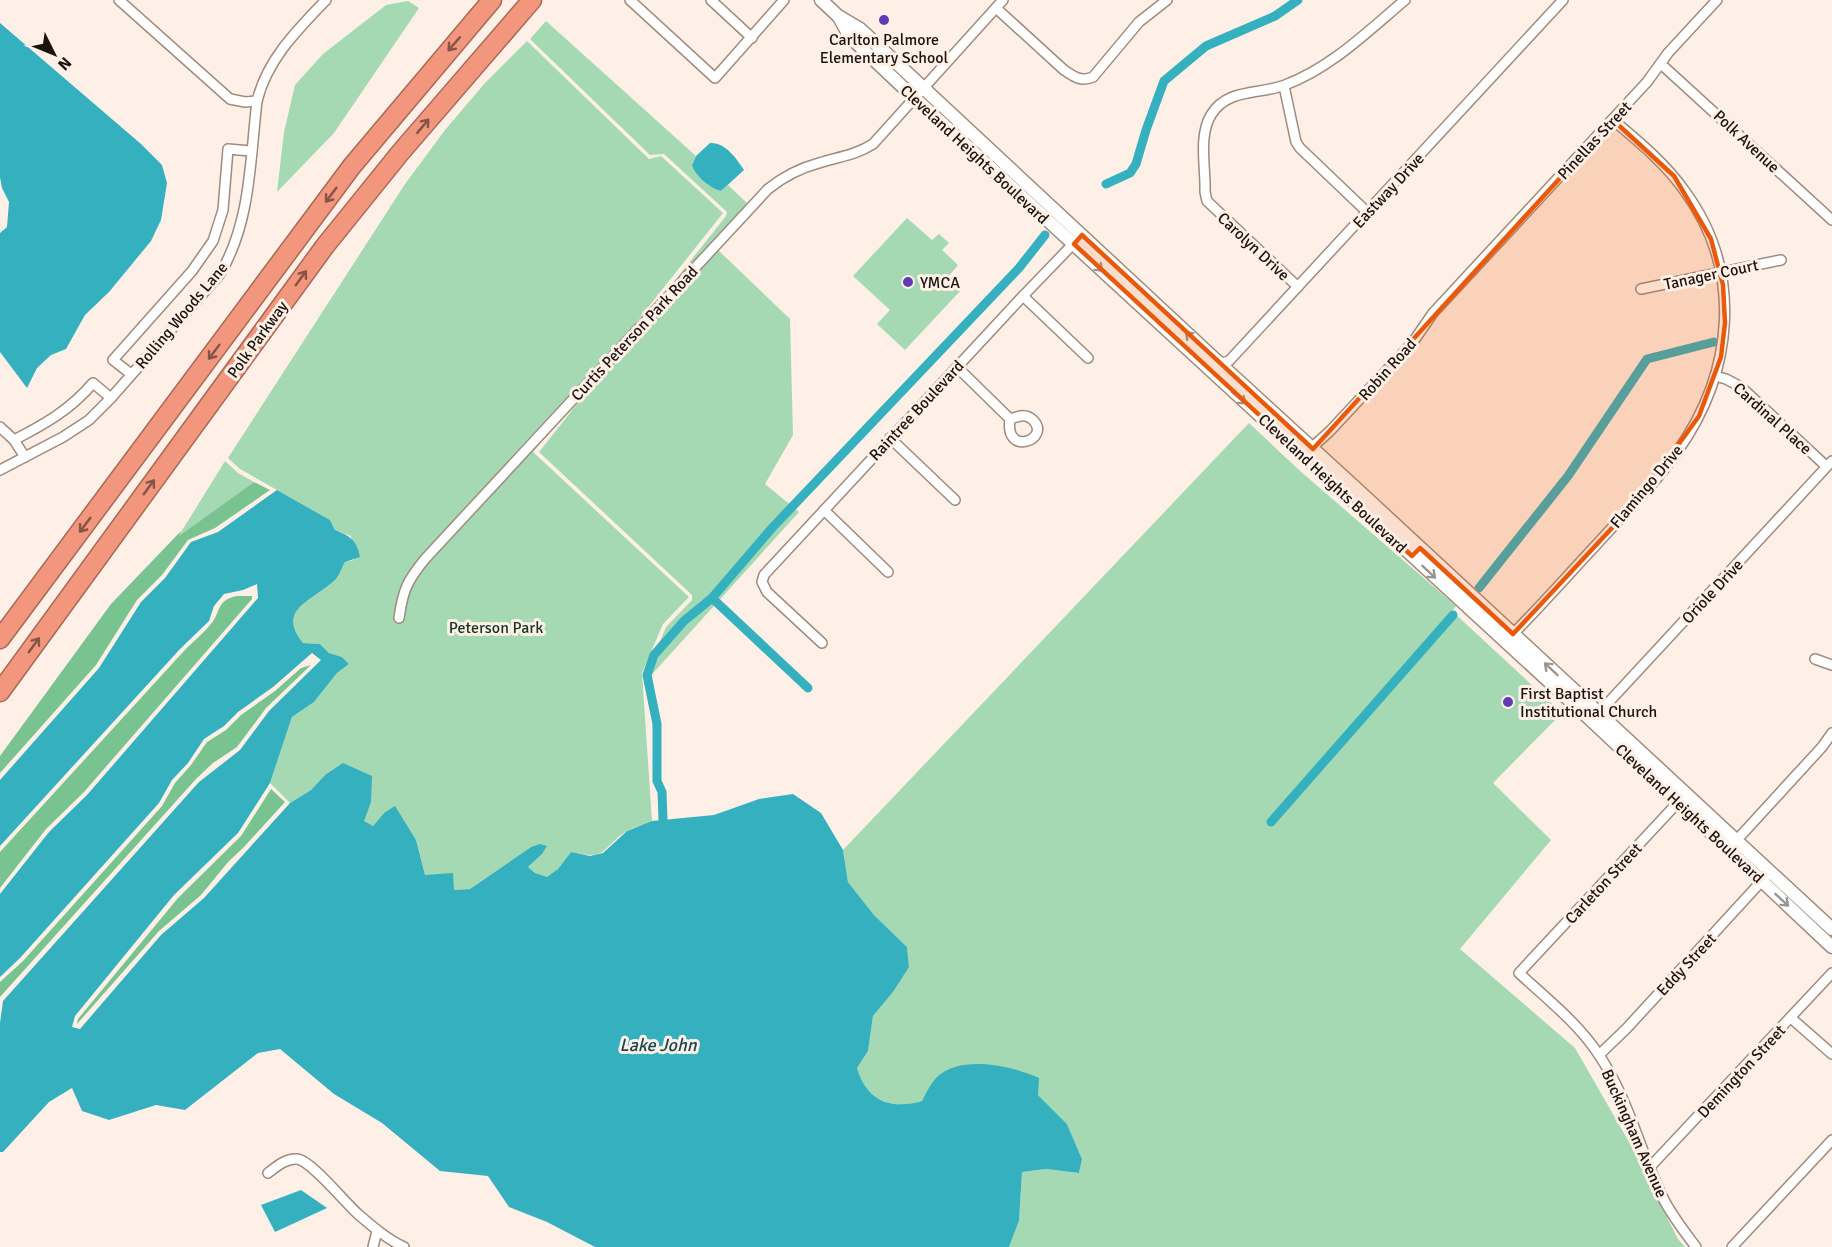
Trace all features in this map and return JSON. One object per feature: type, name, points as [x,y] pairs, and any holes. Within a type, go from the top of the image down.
[{"type":"highway","name":"Polk Parkway","points":[[0,639],[352,166],[492,0]]},
{"type":"highway","name":"Polk Parkway","points":[[0,692],[325,246],[400,153],[532,0]]},
{"type":"street","points":[[119,0],[230,99],[245,102],[257,101]]},
{"type":"street","name":"Rolling Woods Lane","points":[[0,470],[77,429],[111,398],[211,284],[230,257],[242,224],[257,101],[261,87],[281,49],[326,0]]},
{"type":"street","points":[[630,0],[715,78],[784,0]]},
{"type":"street","points":[[711,0],[752,38]]},
{"type":"street","name":"Cleveland Heights Boulevard","points":[[821,0],[838,16],[860,29],[923,88],[1204,366],[1307,452],[1733,844],[1832,947]]},
{"type":"street","name":"Curtis Peterson Park Road","points":[[399,618],[402,594],[410,578],[425,559],[768,189],[782,178],[817,163],[864,150],[873,144],[1003,0]]},
{"type":"street","points":[[996,8],[1064,70],[1075,78],[1083,79],[1093,77],[1139,22],[1167,0]]},
{"type":"street","name":"Carolyn Drive","points":[[1298,287],[1211,207],[1205,192],[1205,130],[1217,107],[1241,93],[1284,86],[1330,62],[1405,0]]},
{"type":"street","name":"Pinellas Street","points":[[1467,277],[1613,120],[1647,82],[1668,53],[1717,0]]},
{"type":"street","name":"Eastway Drive","points":[[1204,366],[1229,361],[1560,1]]},
{"type":"street","name":"Cleveland Heights Boulevard","points":[[838,16],[850,37],[914,98],[1219,363],[1307,452]]},
{"type":"street","name":"Polk Avenue","points":[[1661,64],[1832,220]]},
{"type":"street","points":[[1284,86],[1296,142],[1367,212]]},
{"type":"street","name":"Flamingo Drive","points":[[1509,638],[1678,451],[1699,416],[1721,357],[1725,300],[1720,271],[1707,230],[1684,189],[1665,166],[1613,120]]},
{"type":"street","name":"Rolling Woods Lane","points":[[131,374],[113,360],[192,270],[213,241],[223,210],[228,149],[251,151]]},
{"type":"street","name":"Raintree Boulevard","points":[[822,643],[765,590],[762,582],[764,574],[1078,240]]},
{"type":"street","name":"Tanager Court","points":[[1641,289],[1781,260]]},
{"type":"street","name":"Robin Road","points":[[1307,452],[1413,342],[1433,313],[1467,277]]},
{"type":"street","points":[[1023,296],[1088,358]]},
{"type":"street","points":[[957,367],[1011,418]]},
{"type":"street","name":"Cardinal Place","points":[[1715,376],[1741,387],[1829,464]]},
{"type":"street","points":[[14,440],[74,404],[93,383],[111,398]]},
{"type":"street","points":[[0,427],[14,440],[25,457]]},
{"type":"street","points":[[890,438],[955,500]]},
{"type":"street","name":"Oriole Drive","points":[[1596,717],[1829,464]]},
{"type":"street","points":[[824,510],[888,572]]},
{"type":"street","points":[[1815,659],[1832,665]]},
{"type":"street","points":[[1733,844],[1822,747],[1832,733]]},
{"type":"street","name":"Carleton Street","points":[[1519,972],[1683,798]]},
{"type":"street","name":"Cleveland Heights Boulevard","points":[[1766,876],[1832,929]]},
{"type":"street","name":"Eddy Street","points":[[1599,1055],[1627,1028],[1766,876]]},
{"type":"street","name":"Buckingham Avenue","points":[[1519,972],[1563,1014],[1599,1055],[1621,1097],[1668,1208],[1696,1247]]},
{"type":"street","name":"Demington Street","points":[[1650,1167],[1832,973]]},
{"type":"street","points":[[1791,1018],[1832,1054]]},
{"type":"street","points":[[1732,1247],[1832,1140]]},
{"type":"street","points":[[268,1173],[284,1162],[298,1159],[308,1164],[377,1231],[404,1247]]},
{"type":"street","points":[[373,1247],[377,1231]]},
{"type":"highlighted area","points":[[1613,120],[1674,176],[1711,239],[1723,285],[1725,323],[1721,357],[1699,416],[1640,498],[1513,634],[1420,548],[1412,556],[1074,244],[1082,235],[1313,449]]},
{"type":"green space","points":[[408,1],[419,8],[334,133],[277,192],[284,132],[295,85],[323,54],[386,5]]},
{"type":"green space","points":[[546,21],[696,156],[692,164],[700,177],[721,191],[728,185],[748,204],[665,293],[727,212],[664,154],[650,155],[530,39]]},
{"type":"green space","name":"Peterson Park","points":[[527,41],[649,159],[661,156],[723,213],[533,452],[689,597],[663,624],[642,673],[652,821],[625,832],[597,854],[571,852],[558,869],[547,878],[528,867],[542,854],[531,847],[470,889],[454,890],[425,875],[416,840],[384,813],[373,826],[363,821],[371,802],[325,775],[311,790],[290,803],[270,783],[292,717],[314,702],[337,673],[349,664],[342,657],[329,653],[320,644],[303,643],[295,631],[293,621],[295,613],[301,606],[336,579],[345,562],[354,560],[351,536],[335,530],[330,520],[240,469],[228,458],[405,184],[445,130],[485,83]]},
{"type":"green space","name":"YMCA","points":[[907,218],[932,240],[939,234],[949,243],[942,250],[958,265],[949,276],[962,289],[905,350],[877,324],[890,310],[853,276]]},
{"type":"green space","points":[[718,250],[790,319],[793,435],[765,484],[799,512],[646,681],[646,675],[666,627],[692,600],[692,595],[539,452],[585,394]]},
{"type":"green space","points":[[1249,423],[1299,470],[1456,606],[1452,611],[1562,713],[1493,783],[1551,840],[1460,949],[1575,1048],[1629,1142],[1678,1239],[1685,1247],[1009,1247],[1019,1221],[1022,1172],[1046,1169],[1079,1173],[1082,1159],[1067,1124],[1038,1095],[937,1077],[922,1101],[900,1104],[881,1100],[867,1088],[861,1079],[857,1068],[868,1051],[873,1016],[893,992],[909,966],[907,947],[874,915],[848,882],[843,850]]},
{"type":"green space","points":[[225,461],[238,473],[254,482],[178,537]]},
{"type":"green space","points":[[254,482],[270,490],[215,528],[188,540],[162,575],[137,600],[96,665],[0,773],[0,756],[111,604],[181,531],[179,536]]},
{"type":"green space","points":[[237,596],[252,596],[252,599],[84,792],[46,829],[0,888],[0,852],[183,652],[207,629],[222,604]]},
{"type":"green space","points":[[311,665],[266,708],[237,747],[213,763],[196,779],[0,997],[0,982],[23,961],[162,806],[175,783],[207,742],[226,730],[241,715],[275,691],[301,668]]},
{"type":"green space","points":[[271,789],[285,802],[229,861],[201,895],[159,931],[77,1024],[78,1019],[178,898],[241,836]]},
{"type":"water","points":[[0,23],[141,144],[162,165],[167,183],[161,220],[151,241],[109,292],[85,315],[66,349],[51,355],[37,368],[27,388],[0,352],[0,233],[7,227],[9,202],[2,188],[0,177]]},
{"type":"water","points":[[710,143],[725,148],[744,170],[721,191],[704,181],[692,165],[696,156]]},
{"type":"water","name":"Lake John","points":[[277,490],[330,520],[335,530],[349,537],[357,546],[360,557],[345,562],[336,579],[301,606],[295,613],[293,621],[295,631],[303,643],[320,644],[329,653],[342,657],[349,664],[337,673],[314,702],[292,717],[270,783],[238,833],[174,895],[75,1016],[72,1027],[80,1029],[161,935],[204,898],[290,803],[311,790],[325,775],[343,763],[372,776],[371,802],[364,821],[373,826],[384,813],[395,806],[416,840],[425,875],[453,873],[454,890],[470,889],[531,847],[540,844],[547,846],[528,867],[535,873],[547,877],[558,869],[571,852],[590,856],[603,853],[627,831],[652,821],[714,815],[759,799],[793,794],[821,813],[843,850],[848,882],[874,915],[907,947],[909,967],[893,992],[873,1016],[868,1051],[857,1068],[867,1088],[881,1100],[910,1104],[922,1101],[937,1077],[959,1066],[987,1064],[1002,1066],[1039,1078],[1038,1095],[1067,1124],[1082,1159],[1079,1173],[1046,1169],[1022,1172],[1019,1221],[1009,1247],[595,1247],[547,1222],[509,1207],[488,1176],[440,1171],[382,1123],[334,1094],[280,1049],[258,1053],[185,1110],[156,1105],[109,1120],[82,1111],[72,1088],[49,1102],[3,1152],[0,1152],[0,1023],[3,1001],[199,782],[240,750],[269,711],[321,660],[312,653],[273,687],[204,739],[188,763],[172,780],[159,803],[20,958],[0,977],[0,894],[49,832],[87,795],[258,598],[257,584],[224,594],[214,606],[209,621],[180,649],[0,846],[0,780],[99,668],[141,602],[165,578],[191,542],[218,532]]},
{"type":"water","points":[[301,1190],[327,1208],[275,1232],[261,1205]]},
{"type":"waterway","points":[[1106,184],[1130,173],[1136,164],[1164,81],[1206,46],[1275,16],[1298,0]]},
{"type":"waterway","points":[[663,820],[662,792],[657,781],[657,724],[647,675],[654,655],[684,621],[712,598],[772,528],[1019,268],[1045,235]]},
{"type":"waterway","points":[[1479,588],[1568,476],[1647,359],[1714,342]]},
{"type":"waterway","points":[[712,598],[808,688]]},
{"type":"waterway","points":[[1271,822],[1453,615]]},
{"type":"place","name":"Carlton Palmore Elementary School","points":[[884,20]]},
{"type":"place","name":"YMCA","points":[[908,282]]},
{"type":"place","name":"First Baptist Institutional Church","points":[[1508,702]]}]
